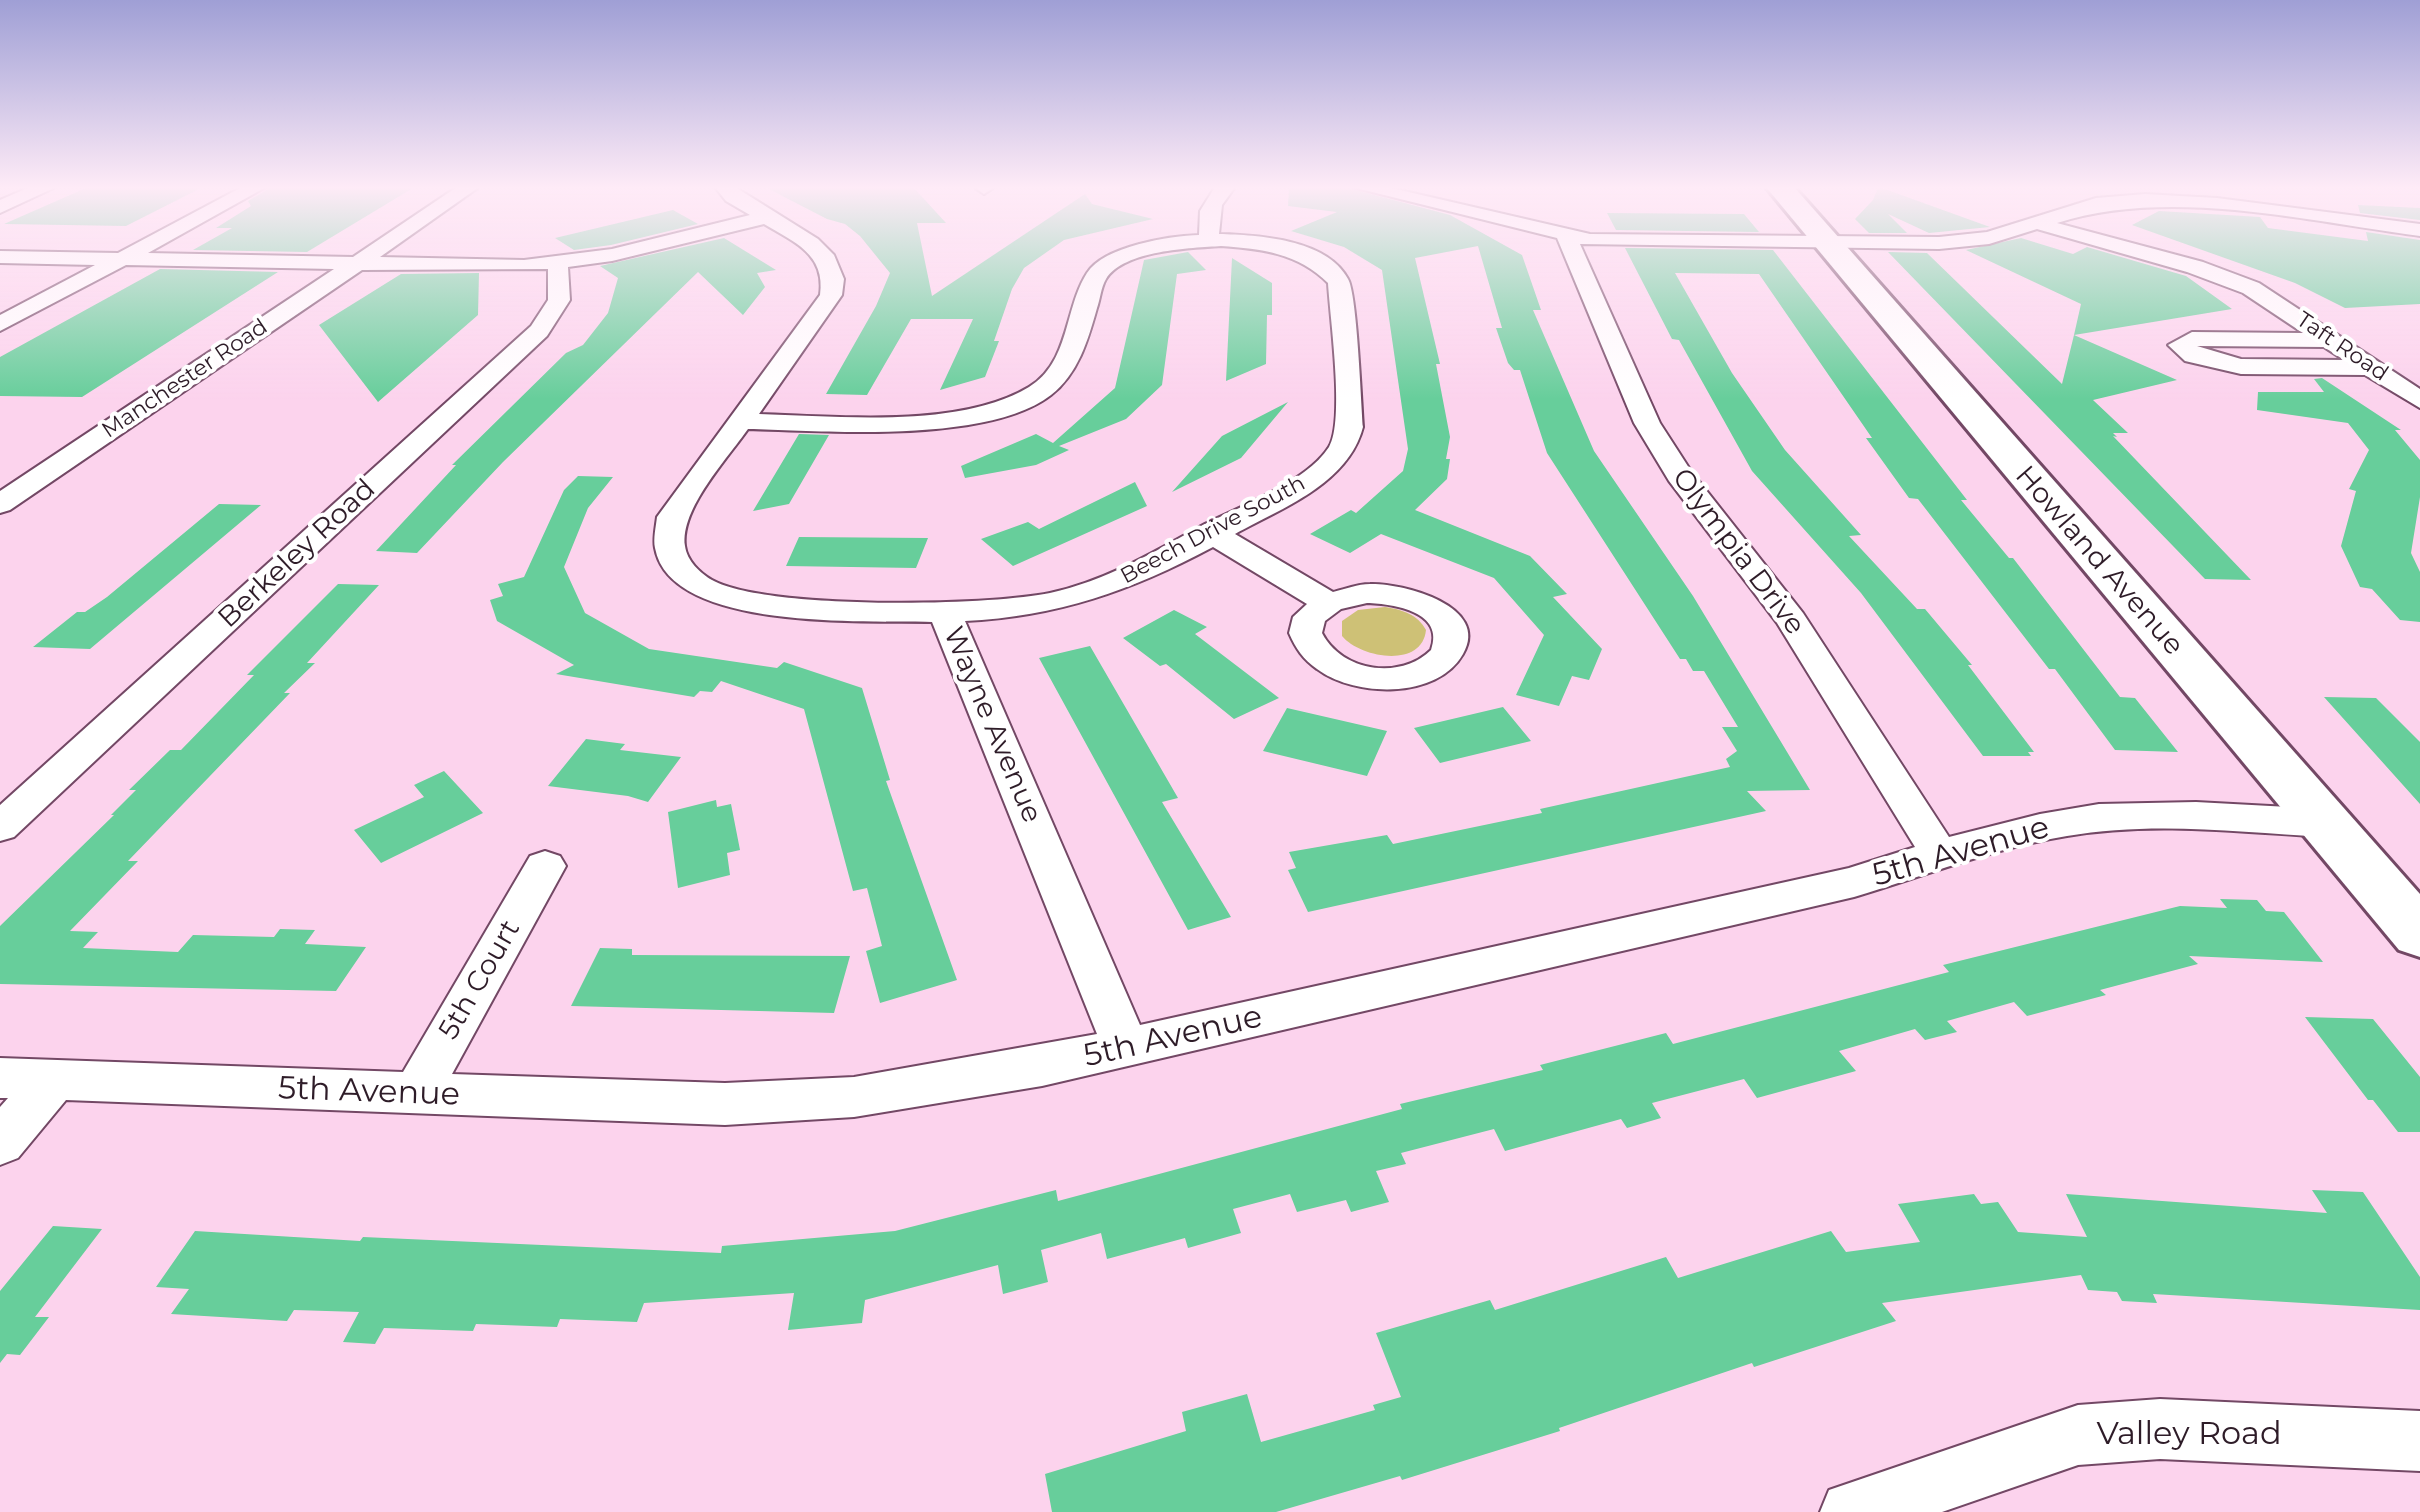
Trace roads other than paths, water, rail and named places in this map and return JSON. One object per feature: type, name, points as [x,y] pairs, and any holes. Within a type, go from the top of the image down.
[{"type":"street","points":[[22,258],[355,264],[557,264],[596,258]]},
{"type":"street","points":[[0,324],[125,258]]},
{"type":"street","name":"Manchester Road","points":[[0,504],[365,258]]},
{"type":"street","name":"Wayne Avenue","points":[[825,258],[834,279],[825,306],[672,516],[667,535],[669,552],[678,568],[720,595],[765,606],[945,613],[1126,1047]]},
{"type":"street","points":[[742,421],[908,424],[998,409],[1042,389],[1064,367],[1097,274],[1128,258]]},
{"type":"street","name":"Beech Drive South","points":[[945,613],[1034,605],[1078,595],[1142,570],[1312,479],[1333,462],[1346,445],[1350,427],[1339,281],[1333,272],[1307,258]]},
{"type":"street","name":"Olympia Drive","points":[[1576,258],[1647,423],[1679,476],[1791,620],[1939,853]]},
{"type":"street","name":"Howland Avenue","points":[[1837,258],[2420,934]]},
{"type":"street","name":"Taft Road","points":[[2158,258],[2223,276],[2272,299],[2420,400]]},
{"type":"street","name":"Berkeley Road","points":[[0,827],[539,331],[564,288],[557,264]]},
{"type":"street","points":[[2332,340],[2192,339],[2180,345],[2191,356],[2217,364],[2372,367]]},
{"type":"street","points":[[1211,533],[1327,602]]},
{"type":"street","name":"5th Avenue","points":[[0,1078],[725,1104],[854,1097],[961,1082],[1126,1047],[1854,882],[1939,853],[2068,822],[2197,816],[2326,824]]},
{"type":"street","name":"5th Court","points":[[416,1094],[545,866]]},
{"type":"street","points":[[0,1143],[53,1082]]},
{"type":"street","name":"Valley Road","points":[[1852,1512],[2078,1434],[2160,1429],[2420,1441]]}]
